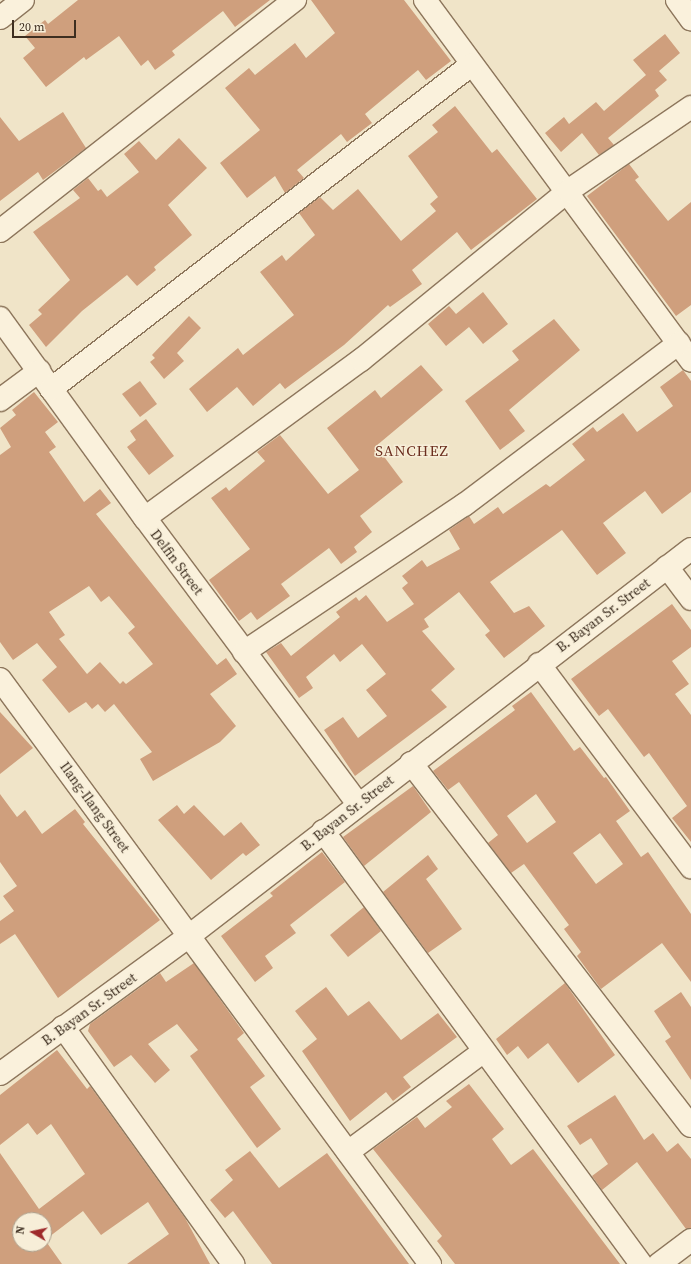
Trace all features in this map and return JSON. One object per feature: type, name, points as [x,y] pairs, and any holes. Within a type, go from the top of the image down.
[{"type":"street","points":[[0,18],[23,0]]},
{"type":"street","points":[[0,231],[295,0]]},
{"type":"street","points":[[425,0],[471,65],[568,191],[691,361]]},
{"type":"street","points":[[677,0],[691,19]]},
{"type":"street","points":[[51,389],[471,65]]},
{"type":"street","points":[[145,518],[361,360],[568,191],[691,107]]},
{"type":"street","name":"Delfin Street","points":[[0,318],[145,518],[358,804]]},
{"type":"street","points":[[244,652],[464,505],[679,343]]},
{"type":"street","points":[[0,400],[39,371]]},
{"type":"street","name":"B. Bayan Sr. Street","points":[[0,1074],[189,936],[539,664],[691,549]]},
{"type":"street","points":[[667,567],[691,600]]},
{"type":"street","points":[[539,664],[691,867]]},
{"type":"street","name":"Ilang-Ilang Street","points":[[0,679],[430,1264]]},
{"type":"street","points":[[411,763],[691,1126]]},
{"type":"street","points":[[323,831],[641,1264]]},
{"type":"street","points":[[63,1028],[233,1264]]},
{"type":"street","points":[[348,1152],[484,1051]]},
{"type":"street","points":[[659,1264],[691,1240]]},
{"type":"building","points":[[78,0],[270,0],[235,27],[223,11],[172,51],[175,55],[155,70],[148,60],[141,66],[119,36],[86,60],[84,57],[46,87],[23,58],[35,48],[25,36],[45,20],[48,24]]},
{"type":"building","points":[[311,0],[404,0],[451,61],[426,80],[418,70],[365,114],[372,123],[347,142],[341,134],[297,170],[304,178],[285,193],[275,176],[247,198],[220,163],[260,130],[225,88],[249,68],[255,75],[295,43],[306,58],[335,33]]},
{"type":"building","points":[[665,34],[680,53],[659,71],[667,80],[655,90],[659,96],[608,138],[614,145],[599,155],[582,133],[561,152],[545,133],[564,117],[569,124],[596,102],[604,111],[646,75],[633,60]]},
{"type":"building","points":[[455,106],[492,153],[497,149],[537,199],[471,250],[457,232],[412,270],[422,284],[390,307],[388,305],[344,345],[285,389],[280,383],[253,406],[237,387],[207,412],[189,389],[238,348],[243,355],[294,315],[260,272],[282,255],[286,261],[315,235],[299,213],[320,197],[333,210],[358,189],[401,241],[436,211],[430,204],[438,197],[408,156],[438,132],[432,125]]},
{"type":"building","points":[[63,112],[86,148],[43,180],[38,172],[0,201],[0,117],[19,141]]},
{"type":"building","points":[[179,138],[207,168],[168,205],[192,235],[154,267],[156,270],[137,286],[127,275],[82,311],[46,347],[29,325],[42,314],[38,310],[70,280],[33,232],[80,198],[73,190],[88,178],[98,191],[101,189],[107,197],[139,172],[124,154],[139,141],[156,160]]},
{"type":"building","points":[[629,164],[639,177],[635,180],[668,221],[691,202],[691,305],[676,316],[587,196]]},
{"type":"building","points":[[483,292],[508,324],[483,344],[469,327],[446,346],[428,324],[449,306],[456,314]]},
{"type":"building","points":[[189,316],[201,328],[177,353],[184,361],[164,379],[150,362],[155,358],[152,355]]},
{"type":"building","points":[[554,319],[580,350],[509,410],[525,431],[500,450],[465,401],[519,360],[512,351]]},
{"type":"building","points":[[421,365],[443,390],[376,446],[403,482],[360,516],[372,532],[354,547],[357,552],[341,564],[329,548],[281,584],[290,596],[257,620],[251,612],[239,621],[209,580],[250,549],[211,498],[226,487],[229,491],[265,461],[257,452],[280,435],[328,494],[359,470],[327,428],[375,390],[381,398]]},
{"type":"building","points":[[683,370],[691,381],[691,492],[662,514],[645,491],[603,523],[626,553],[597,575],[562,530],[490,582],[514,613],[529,606],[545,626],[504,658],[485,635],[490,631],[459,592],[424,619],[429,627],[422,631],[455,669],[431,690],[447,707],[355,776],[324,730],[343,717],[358,738],[387,716],[366,690],[386,674],[362,644],[340,662],[334,654],[306,677],[313,688],[299,698],[266,652],[281,643],[291,656],[340,617],[336,612],[356,597],[359,601],[366,595],[387,622],[414,604],[402,588],[408,583],[402,576],[422,560],[427,567],[460,549],[449,530],[469,516],[474,524],[498,507],[503,514],[546,484],[550,487],[585,460],[572,444],[593,427],[597,432],[623,413],[637,432],[673,406],[660,387]]},
{"type":"building","points":[[140,381],[157,404],[140,417],[122,394]]},
{"type":"building","points":[[34,392],[58,422],[45,432],[56,447],[49,452],[84,502],[100,489],[111,503],[96,514],[217,665],[226,658],[237,674],[210,694],[236,726],[220,742],[153,781],[140,759],[152,752],[114,704],[105,712],[98,704],[92,709],[86,702],[69,713],[42,680],[57,667],[37,643],[13,660],[0,642],[0,455],[11,447],[0,428],[16,415],[12,410]],"holes":[[[89,586],[101,602],[109,596],[135,627],[128,633],[153,664],[126,684],[123,681],[120,684],[100,662],[87,674],[59,639],[65,635],[49,612]]]},
{"type":"building","points":[[146,419],[174,456],[149,475],[127,447],[136,440],[130,431]]},
{"type":"building","points":[[672,604],[691,630],[691,647],[672,661],[689,684],[675,694],[691,715],[691,842],[672,818],[687,806],[649,753],[644,757],[608,709],[599,716],[571,679]]},
{"type":"building","points":[[531,692],[574,751],[580,747],[604,778],[606,777],[630,811],[616,821],[641,857],[648,852],[691,914],[691,982],[662,943],[601,989],[577,956],[581,952],[564,929],[569,925],[524,864],[511,873],[488,843],[498,835],[459,782],[448,790],[433,771],[515,710],[512,706]],"holes":[[[536,794],[556,822],[527,843],[507,816]],[[600,833],[623,864],[596,884],[573,853]]]},
{"type":"building","points":[[0,712],[33,748],[0,774]]},
{"type":"building","points":[[413,786],[431,812],[364,866],[343,837]]},
{"type":"building","points":[[0,794],[17,817],[25,810],[42,834],[75,809],[85,822],[83,824],[160,920],[58,998],[15,934],[0,944],[0,921],[14,911],[3,896],[17,886],[0,862]]},
{"type":"building","points":[[177,805],[184,814],[194,805],[224,836],[241,822],[260,845],[246,856],[243,853],[211,880],[158,820]]},
{"type":"building","points":[[322,852],[345,882],[290,925],[296,933],[265,956],[273,968],[255,982],[221,936],[273,896],[270,893]]},
{"type":"building","points":[[428,855],[438,869],[426,879],[462,929],[428,953],[383,892]]},
{"type":"building","points":[[364,907],[381,931],[348,957],[330,935]]},
{"type":"building","points":[[194,963],[244,1033],[237,1039],[265,1076],[250,1087],[281,1129],[257,1148],[190,1056],[198,1050],[177,1024],[148,1044],[170,1070],[155,1083],[131,1055],[114,1067],[88,1031],[90,1024],[160,973],[166,982]]},
{"type":"building","points":[[565,983],[615,1055],[578,1083],[548,1043],[528,1059],[518,1046],[507,1055],[496,1039]]},
{"type":"building","points":[[326,987],[348,1016],[369,1001],[401,1040],[438,1013],[457,1037],[403,1077],[411,1087],[393,1101],[386,1092],[350,1121],[302,1051],[317,1039],[295,1011]]},
{"type":"building","points":[[681,992],[691,1007],[691,1080],[665,1041],[671,1037],[654,1011]]},
{"type":"building","points":[[57,1050],[87,1089],[90,1086],[185,1218],[210,1264],[127,1264],[169,1234],[148,1202],[101,1235],[83,1211],[52,1235],[52,1212],[12,1212],[12,1252],[52,1252],[52,1250],[62,1264],[0,1264],[0,1153],[39,1209],[85,1174],[51,1124],[37,1135],[28,1123],[0,1145],[0,1095]]},
{"type":"building","points":[[469,1084],[504,1129],[492,1139],[511,1165],[533,1149],[620,1264],[455,1264],[437,1241],[442,1236],[373,1149],[417,1117],[425,1128],[452,1107],[446,1101]]},
{"type":"building","points":[[615,1095],[644,1140],[653,1133],[667,1152],[678,1143],[691,1159],[691,1228],[686,1229],[637,1162],[602,1190],[592,1176],[608,1164],[591,1138],[580,1145],[567,1126]]},
{"type":"building","points":[[250,1151],[279,1188],[327,1153],[409,1264],[272,1264],[233,1211],[225,1218],[210,1200],[233,1180],[225,1170]]},
{"type":"district","name":"SANCHEZ","points":[[412,451]]}]
